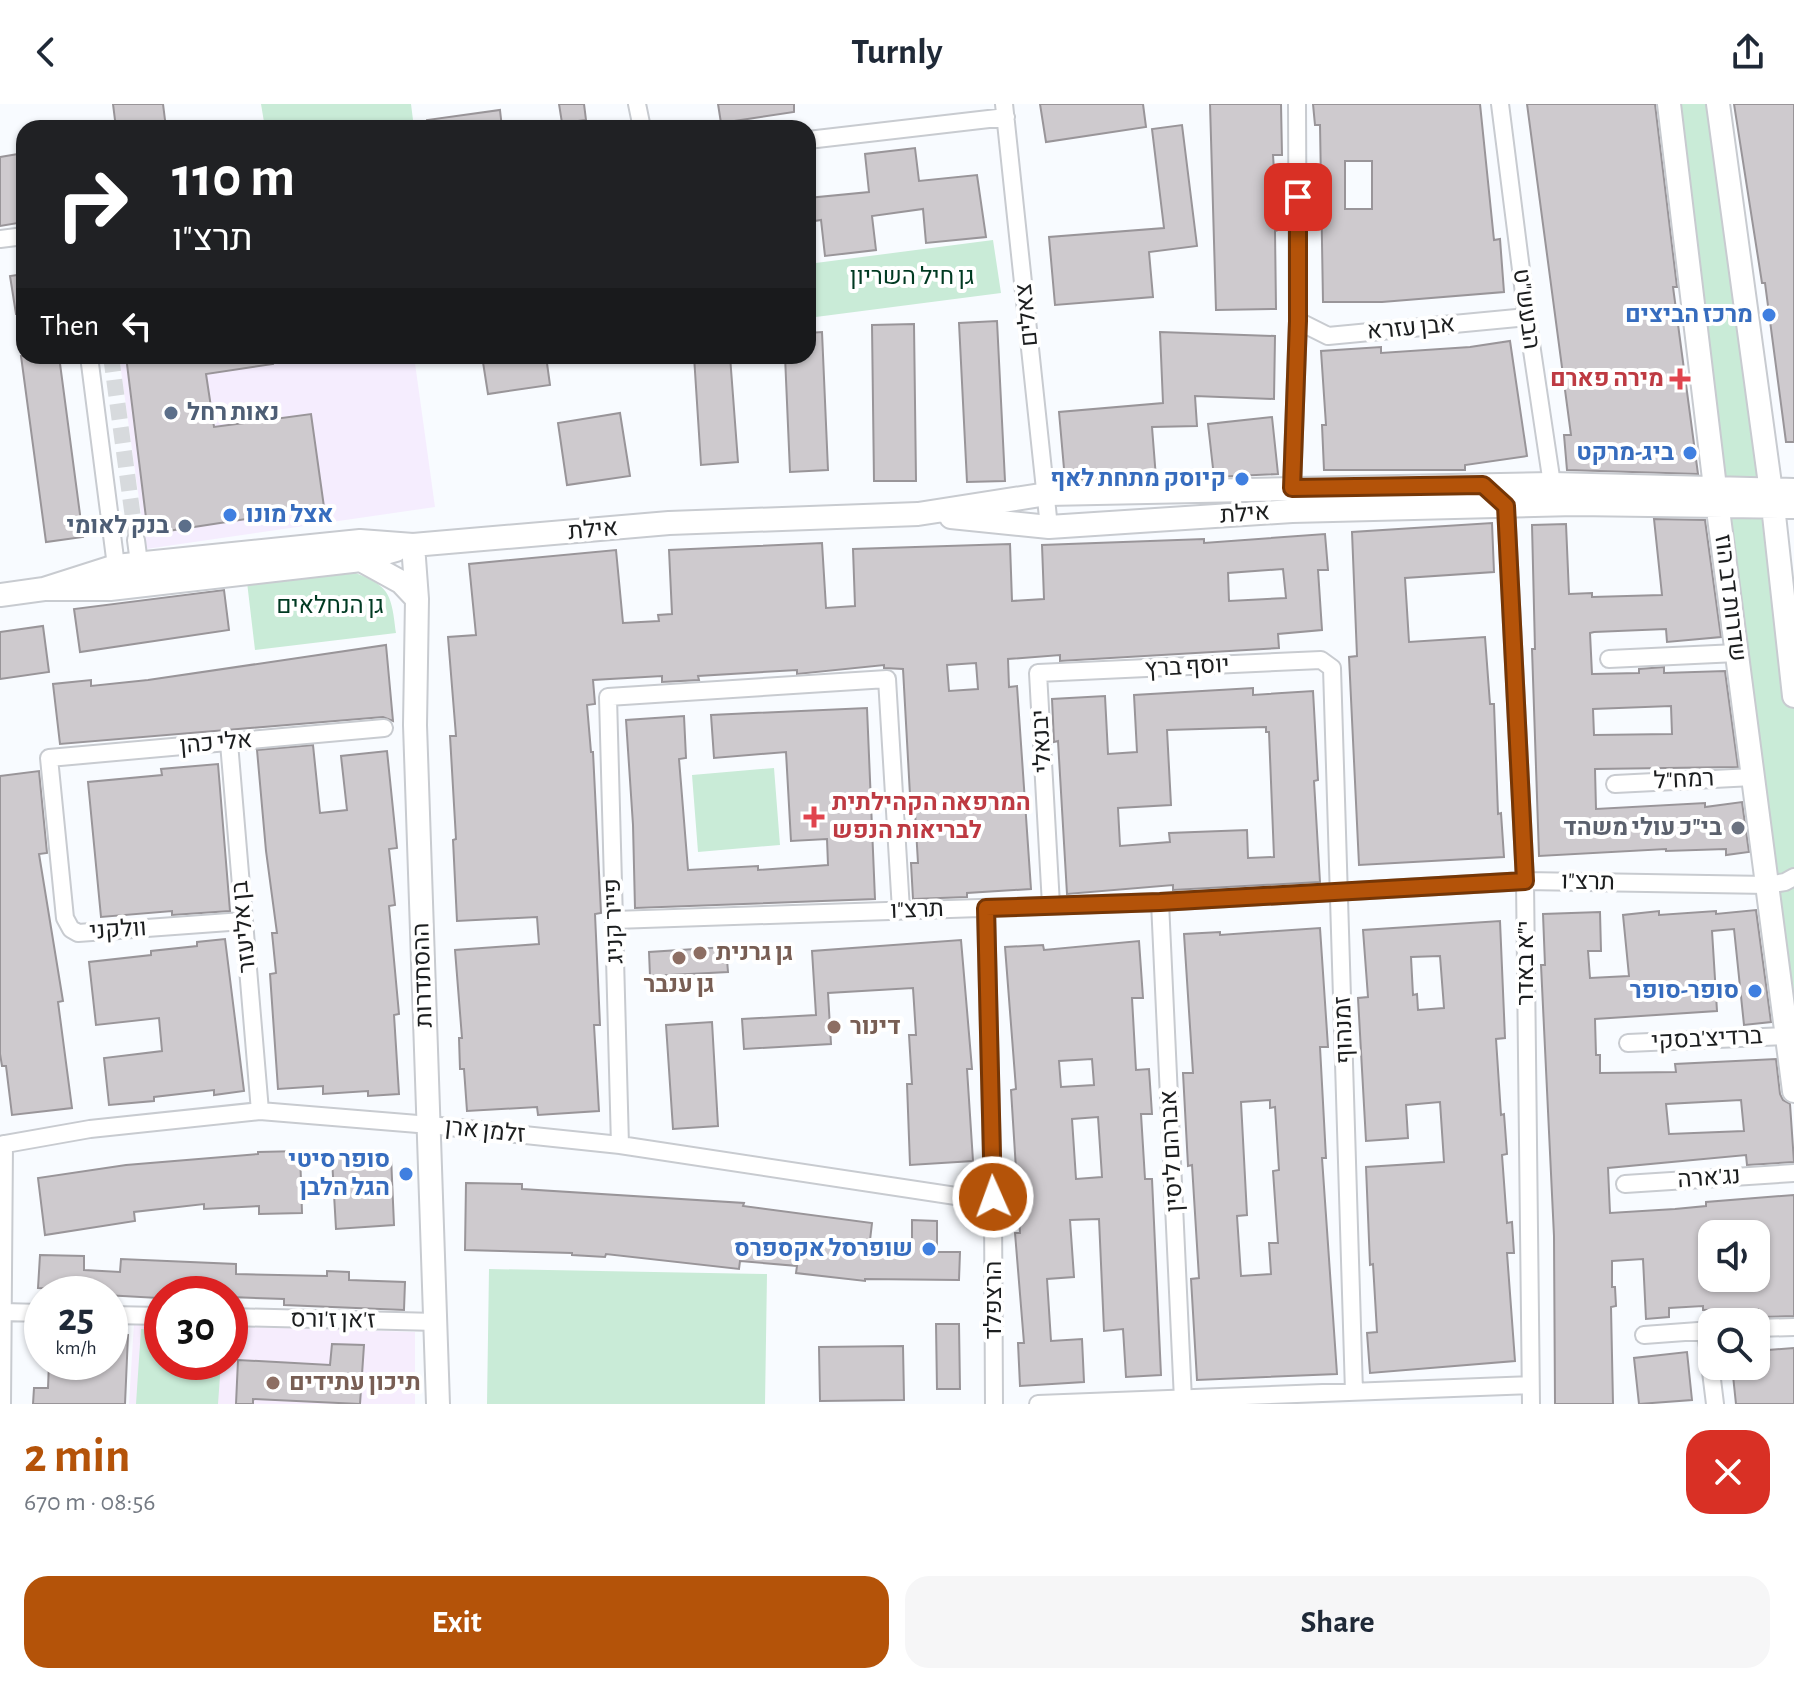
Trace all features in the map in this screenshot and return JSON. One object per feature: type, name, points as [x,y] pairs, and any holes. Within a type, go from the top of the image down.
[{"type":"street","points":[[1269,512],[1292,488],[1298,321],[1297,104]]},
{"type":"street","name":"הבעש\"ט","points":[[1500,104],[1552,484]]},
{"type":"street","name":"שדרות דב הוז","points":[[1669,104],[1716,496],[1794,1091]]},
{"type":"street","points":[[1718,104],[1779,500],[1777,550],[1792,658],[1794,696]]},
{"type":"street","points":[[816,139],[1005,111]]},
{"type":"street","name":"צאלים","points":[[1005,111],[1049,527]]},
{"type":"street","name":"אבן עזרא","points":[[1298,321],[1328,336],[1527,317]]},
{"type":"street","points":[[90,364],[131,587]]},
{"type":"street","points":[[1552,484],[1575,504]]},
{"type":"street","name":"אילת","points":[[44,589],[128,565],[360,541],[413,545],[669,523],[918,514],[1047,494],[1552,484],[1716,496]]},
{"type":"street","points":[[1483,485],[1506,506]]},
{"type":"street","points":[[1716,496],[1779,500],[1794,490]]},
{"type":"street","name":"אילת","points":[[918,514],[1049,527],[1269,512],[1575,504],[1716,496]]},
{"type":"street","name":"י\"א באדר","points":[[1506,506],[1525,881],[1531,1404]]},
{"type":"street","points":[[1777,550],[1789,524],[1794,522]]},
{"type":"street","points":[[128,565],[136,540]]},
{"type":"street","name":"אילת","points":[[0,595],[44,589],[131,587],[361,560],[413,545]]},
{"type":"street","name":"ההסתדרות","points":[[413,545],[417,599],[415,725],[438,1404]]},
{"type":"street","points":[[361,560],[401,582],[417,599]]},
{"type":"street","points":[[1609,659],[1737,653]]},
{"type":"street","name":"יוסף ברץ","points":[[1038,673],[1321,660],[1332,668]]},
{"type":"street","name":"זמנהוף","points":[[1332,668],[1354,1392]]},
{"type":"street","name":"יבנאלי","points":[[1038,673],[1051,905]]},
{"type":"street","name":"פייר קניג","points":[[620,1145],[608,697],[887,679],[901,910]]},
{"type":"street","name":"אלי כהן","points":[[49,758],[384,728]]},
{"type":"street","name":"בן אליעזר","points":[[229,743],[260,1111]]},
{"type":"street","name":"וולקני","points":[[49,758],[65,918],[71,929],[78,933],[243,921]]},
{"type":"street","name":"רמח\"ל","points":[[1615,784],[1753,777]]},
{"type":"street","name":"תרצ\"ו","points":[[614,920],[1160,902],[1525,881],[1768,885],[1794,877]]},
{"type":"street","name":"אברהם ליסין","points":[[1160,902],[1183,1400]]},
{"type":"street","name":"הרצפלד","points":[[986,908],[994,1404]]},
{"type":"street","name":"ברדיצ'בסקי","points":[[1628,1043],[1787,1036]]},
{"type":"street","name":"זלמן ארן","points":[[2,1144],[90,1129],[260,1111],[620,1145],[993,1200]]},
{"type":"street","points":[[2,1144],[2,1404]]},
{"type":"street","name":"נג'ארה","points":[[1625,1184],[1794,1173]]},
{"type":"street","points":[[3,1312],[24,1313]]},
{"type":"street","name":"ז'אן ז'ורס","points":[[248,1317],[437,1322]]},
{"type":"street","points":[[1770,1328],[1794,1327]]},
{"type":"street","points":[[1644,1335],[1698,1331]]},
{"type":"street","points":[[1713,1380],[1715,1404]]},
{"type":"street","points":[[1038,1404],[1530,1385]]},
{"type":"shaded area","points":[[120,364],[415,364],[435,507],[146,549]]},
{"type":"shaded area","name":"תיכון עתידים","points":[[134,1323],[144,1323],[144,1380],[248,1380],[248,1327],[415,1332],[415,1404],[129,1404]]},
{"type":"green space","points":[[261,104],[411,104],[413,120],[264,120]]},
{"type":"green space","points":[[1669,104],[1718,104],[1771,488],[1715,486]]},
{"type":"green space","name":"גן חיל השריון","points":[[993,240],[1001,293],[816,317],[816,263]]},
{"type":"green space","points":[[1718,506],[1773,506],[1794,696],[1794,1091]]},
{"type":"green space","name":"גן הנחלאים","points":[[346,569],[385,590],[392,606],[396,633],[255,650],[247,582]]},
{"type":"green space","points":[[774,768],[780,845],[698,852],[692,775]]},
{"type":"green space","points":[[489,1269],[767,1274],[765,1404],[487,1404]]},
{"type":"green space","points":[[141,1329],[144,1329],[144,1380],[220,1380],[218,1404],[136,1404]]},
{"type":"building","points":[[113,104],[163,104],[165,120],[115,120]]},
{"type":"building","points":[[559,104],[584,104],[586,120],[562,120]]},
{"type":"building","points":[[718,104],[794,104],[794,112],[721,120]]},
{"type":"building","points":[[1040,104],[1143,104],[1146,127],[1046,142]]},
{"type":"building","points":[[1210,104],[1281,104],[1282,155],[1273,155],[1278,230],[1275,231],[1276,309],[1216,310]]},
{"type":"building","points":[[1313,104],[1480,104],[1494,240],[1500,239],[1504,292],[1382,302],[1323,302],[1320,125],[1315,125]],"holes":[[[1345,161],[1372,161],[1372,209],[1345,209]]]},
{"type":"building","points":[[1527,104],[1655,104],[1677,287],[1673,287],[1698,474],[1567,470],[1564,435],[1571,435]]},
{"type":"building","points":[[1734,104],[1794,104],[1794,442],[1786,442],[1765,283],[1762,283]]},
{"type":"building","points":[[500,110],[501,120],[427,120]]},
{"type":"building","points":[[1182,125],[1197,246],[1149,252],[1153,297],[1055,305],[1049,237],[1164,228],[1152,129]]},
{"type":"building","points":[[915,148],[919,181],[977,175],[986,237],[926,243],[923,209],[872,216],[876,250],[825,256],[821,220],[816,221],[816,197],[869,192],[865,154]]},
{"type":"building","points":[[16,154],[16,223],[0,226],[0,157]]},
{"type":"building","points":[[16,275],[16,314],[10,276]]},
{"type":"building","points":[[997,321],[1005,481],[967,482],[959,323]]},
{"type":"building","points":[[914,324],[916,481],[874,481],[872,325]]},
{"type":"building","points":[[816,332],[822,332],[828,470],[790,472],[785,364],[816,364]]},
{"type":"building","points":[[1160,332],[1275,336],[1274,399],[1195,396],[1197,426],[1152,427],[1156,478],[1065,480],[1059,412],[1163,403]]},
{"type":"building","points":[[1510,341],[1527,456],[1465,465],[1465,470],[1324,470],[1322,425],[1326,425],[1321,351],[1381,347],[1381,353]]},
{"type":"building","points":[[22,364],[60,364],[83,537],[46,542]]},
{"type":"building","points":[[127,364],[273,364],[206,374],[214,427],[311,414],[324,507],[148,534]]},
{"type":"building","points":[[483,364],[547,364],[550,385],[488,394]]},
{"type":"building","points":[[695,364],[731,364],[738,462],[701,465]]},
{"type":"building","points":[[620,413],[630,476],[567,485],[558,423]]},
{"type":"building","points":[[1272,417],[1278,474],[1214,477],[1208,424]]},
{"type":"building","points":[[1654,519],[1705,520],[1721,637],[1667,642],[1666,629],[1590,633],[1592,674],[1639,673],[1639,669],[1664,667],[1664,673],[1725,671],[1738,767],[1595,769],[1596,809],[1705,803],[1705,807],[1742,802],[1749,852],[1726,855],[1726,849],[1666,849],[1539,856],[1532,649],[1535,649],[1532,525],[1566,524],[1569,594],[1592,593],[1592,597],[1662,595]],"holes":[[[1671,706],[1672,734],[1594,735],[1593,709]]]},
{"type":"building","points":[[1492,523],[1494,572],[1405,578],[1409,642],[1485,637],[1490,704],[1494,704],[1498,814],[1501,813],[1504,857],[1359,865],[1349,657],[1357,656],[1352,532]]},
{"type":"building","points":[[1325,534],[1328,570],[1318,570],[1322,630],[1278,634],[1279,648],[1060,661],[1060,655],[1008,659],[1009,687],[1017,686],[1031,889],[967,893],[967,897],[913,899],[911,863],[918,863],[914,795],[910,795],[903,669],[884,668],[884,665],[797,674],[797,670],[698,676],[699,680],[662,682],[662,676],[593,680],[595,704],[587,705],[593,752],[601,913],[595,914],[600,1025],[594,1025],[599,1111],[538,1115],[537,1107],[467,1111],[464,1069],[460,1069],[459,1038],[462,1038],[455,950],[539,944],[537,917],[457,921],[450,736],[456,736],[448,637],[476,635],[469,564],[616,550],[623,623],[659,621],[658,615],[672,614],[669,550],[822,543],[826,608],[855,606],[853,549],[1010,544],[1012,601],[1044,599],[1042,545],[1204,539],[1204,543]],"holes":[[[1283,569],[1286,598],[1229,601],[1228,573]],[[976,663],[978,689],[949,691],[947,665]]]},
{"type":"building","points":[[224,590],[229,630],[80,652],[74,609]]},
{"type":"building","points":[[43,626],[49,672],[0,679],[0,632]]},
{"type":"building","points":[[386,645],[393,721],[383,717],[60,744],[53,684],[91,680],[91,686],[148,680]]},
{"type":"building","points":[[1253,688],[1253,695],[1313,691],[1320,882],[1173,890],[1173,885],[1067,894],[1058,741],[1054,742],[1052,699],[1105,696],[1108,754],[1137,752],[1134,695]],"holes":[[[1266,727],[1266,732],[1269,732],[1274,857],[1248,858],[1247,830],[1169,833],[1170,842],[1120,846],[1118,808],[1171,805],[1167,730]]]},
{"type":"building","points":[[867,708],[875,899],[635,908],[626,720],[684,716],[686,758],[679,759],[688,870],[758,866],[758,870],[828,865],[827,839],[791,841],[786,752],[714,758],[711,715]]},
{"type":"building","points":[[313,745],[320,813],[347,810],[341,756],[387,751],[397,848],[389,849],[395,905],[389,906],[399,1014],[394,1015],[399,1094],[368,1096],[368,1091],[323,1094],[323,1086],[278,1089],[270,974],[276,973],[272,933],[277,933],[257,750]]},
{"type":"building","points":[[218,764],[230,911],[172,915],[172,911],[101,917],[88,782],[162,775],[161,769]]},
{"type":"building","points":[[39,771],[47,853],[39,854],[63,1001],[58,1002],[72,1108],[12,1115],[6,1066],[2,1066],[0,1054],[0,776]]},
{"type":"building","points":[[1756,910],[1771,1022],[1744,1025],[1734,929],[1712,931],[1717,1011],[1595,1019],[1600,1073],[1676,1072],[1675,1064],[1776,1059],[1780,1094],[1790,1104],[1794,1162],[1747,1165],[1746,1155],[1608,1168],[1610,1213],[1794,1195],[1794,1316],[1770,1317],[1770,1308],[1703,1306],[1669,1308],[1669,1317],[1646,1319],[1643,1259],[1612,1261],[1616,1306],[1611,1307],[1613,1404],[1555,1404],[1554,1236],[1541,965],[1545,965],[1543,914],[1600,912],[1601,951],[1588,951],[1590,978],[1629,976],[1623,915],[1659,911],[1659,915],[1716,911],[1716,914]],"holes":[[[1741,1100],[1744,1131],[1669,1134],[1666,1104]]]},
{"type":"building","points":[[1500,921],[1505,1038],[1496,1039],[1507,1154],[1502,1155],[1507,1223],[1512,1222],[1514,1253],[1507,1253],[1515,1361],[1370,1373],[1367,1333],[1377,1332],[1373,1264],[1370,1265],[1366,1167],[1444,1162],[1440,1102],[1406,1105],[1408,1138],[1366,1141],[1358,998],[1368,997],[1363,930]],"holes":[[[1440,956],[1444,1008],[1418,1010],[1417,994],[1413,995],[1411,957]]]},
{"type":"building","points":[[1320,928],[1328,1047],[1320,1047],[1326,1158],[1322,1158],[1337,1374],[1197,1380],[1191,1279],[1199,1278],[1183,1073],[1193,1073],[1184,934],[1220,932],[1220,935]],"holes":[[[1270,1100],[1270,1108],[1275,1107],[1279,1170],[1273,1171],[1278,1243],[1269,1243],[1271,1274],[1241,1276],[1237,1216],[1247,1215],[1241,1102]]]},
{"type":"building","points":[[225,939],[244,1091],[214,1095],[214,1090],[154,1097],[154,1101],[109,1105],[104,1058],[162,1051],[159,1018],[96,1025],[89,962],[151,955],[151,951],[197,946],[197,942]]},
{"type":"building","points":[[961,940],[972,1069],[967,1069],[973,1161],[910,1165],[907,1084],[912,1084],[909,1035],[916,1035],[913,988],[828,993],[831,1044],[744,1049],[742,1019],[816,1015],[812,951]]},
{"type":"building","points":[[1139,941],[1143,998],[1132,998],[1136,1070],[1149,1069],[1152,1114],[1141,1114],[1145,1179],[1152,1179],[1161,1375],[1126,1377],[1123,1329],[1104,1331],[1099,1219],[1070,1220],[1074,1277],[1047,1279],[1051,1341],[1082,1339],[1084,1382],[1020,1386],[1018,1343],[1024,1343],[1015,1233],[1020,1233],[1011,1090],[1016,1089],[1005,947],[1043,945],[1044,950]],"holes":[[[1092,1059],[1094,1085],[1061,1087],[1059,1061]],[[1098,1117],[1102,1177],[1076,1179],[1072,1119]]]},
{"type":"building","points":[[726,947],[728,972],[650,976],[649,952]]},
{"type":"building","points":[[712,1022],[718,1126],[673,1129],[666,1025]]},
{"type":"building","points":[[300,1151],[302,1213],[259,1214],[259,1206],[204,1209],[204,1204],[134,1212],[135,1221],[45,1235],[38,1178],[126,1165]]},
{"type":"building","points":[[391,1156],[394,1225],[336,1229],[332,1159]]},
{"type":"building","points":[[466,1183],[522,1184],[522,1189],[744,1203],[743,1206],[872,1223],[869,1249],[912,1250],[912,1220],[937,1221],[937,1252],[960,1252],[959,1280],[865,1281],[796,1273],[797,1266],[740,1261],[739,1269],[606,1254],[605,1257],[465,1250]]},
{"type":"building","points":[[40,1255],[84,1256],[84,1270],[120,1272],[121,1259],[236,1264],[236,1274],[327,1276],[327,1271],[349,1272],[349,1280],[405,1282],[404,1310],[284,1305],[284,1299],[248,1298],[248,1276],[144,1276],[144,1297],[128,1296],[128,1276],[39,1276]]},
{"type":"building","points":[[936,1324],[959,1324],[960,1389],[937,1389]]},
{"type":"building","points":[[332,1344],[364,1345],[360,1404],[253,1399],[253,1404],[236,1404],[237,1380],[248,1380],[248,1361],[330,1365]]},
{"type":"building","points":[[903,1346],[904,1400],[820,1401],[819,1347]]},
{"type":"building","points":[[1794,1348],[1794,1404],[1736,1404],[1733,1380],[1770,1380],[1770,1350]]},
{"type":"building","points":[[1687,1352],[1692,1400],[1639,1404],[1634,1358]]},
{"type":"building","points":[[48,1380],[126,1380],[125,1404],[33,1404],[34,1388],[48,1388]]},
{"type":"tunnel","points":[[112,364],[136,540]]},
{"type":"place","name":"מרכז הביצים","points":[[1769,315]]},
{"type":"place","name":"מירה פארם","points":[[1680,379]]},
{"type":"place","name":"נאות רחל","points":[[171,413]]},
{"type":"place","name":"ביג-מרקט","points":[[1690,453]]},
{"type":"place","name":"קיוסק מתחת לאף","points":[[1242,479]]},
{"type":"place","name":"אצל מונו","points":[[230,515]]},
{"type":"place","name":"בנק לאומי","points":[[185,526]]},
{"type":"place","name":"המרפאה הקהילתית לבריאות הנפש","points":[[814,817]]},
{"type":"place","name":"בי\"כ עולי משהד","points":[[1738,828]]},
{"type":"place","name":"גן גרנית","points":[[700,953]]},
{"type":"place","name":"גן ענבר","points":[[679,958]]},
{"type":"place","name":"סופר-סופר","points":[[1755,991]]},
{"type":"place","name":"דינור","points":[[834,1027]]},
{"type":"place","name":"סופר סיטי הגל הלבן","points":[[406,1174]]},
{"type":"place","name":"שופרסל אקספרס","points":[[929,1249]]},
{"type":"place","name":"תיכון עתידים","points":[[273,1383]]},
{"type":"route","points":[[993,1197],[986,908],[1160,902],[1525,881],[1506,506],[1483,485],[1292,488],[1298,321],[1298,197]]}]
